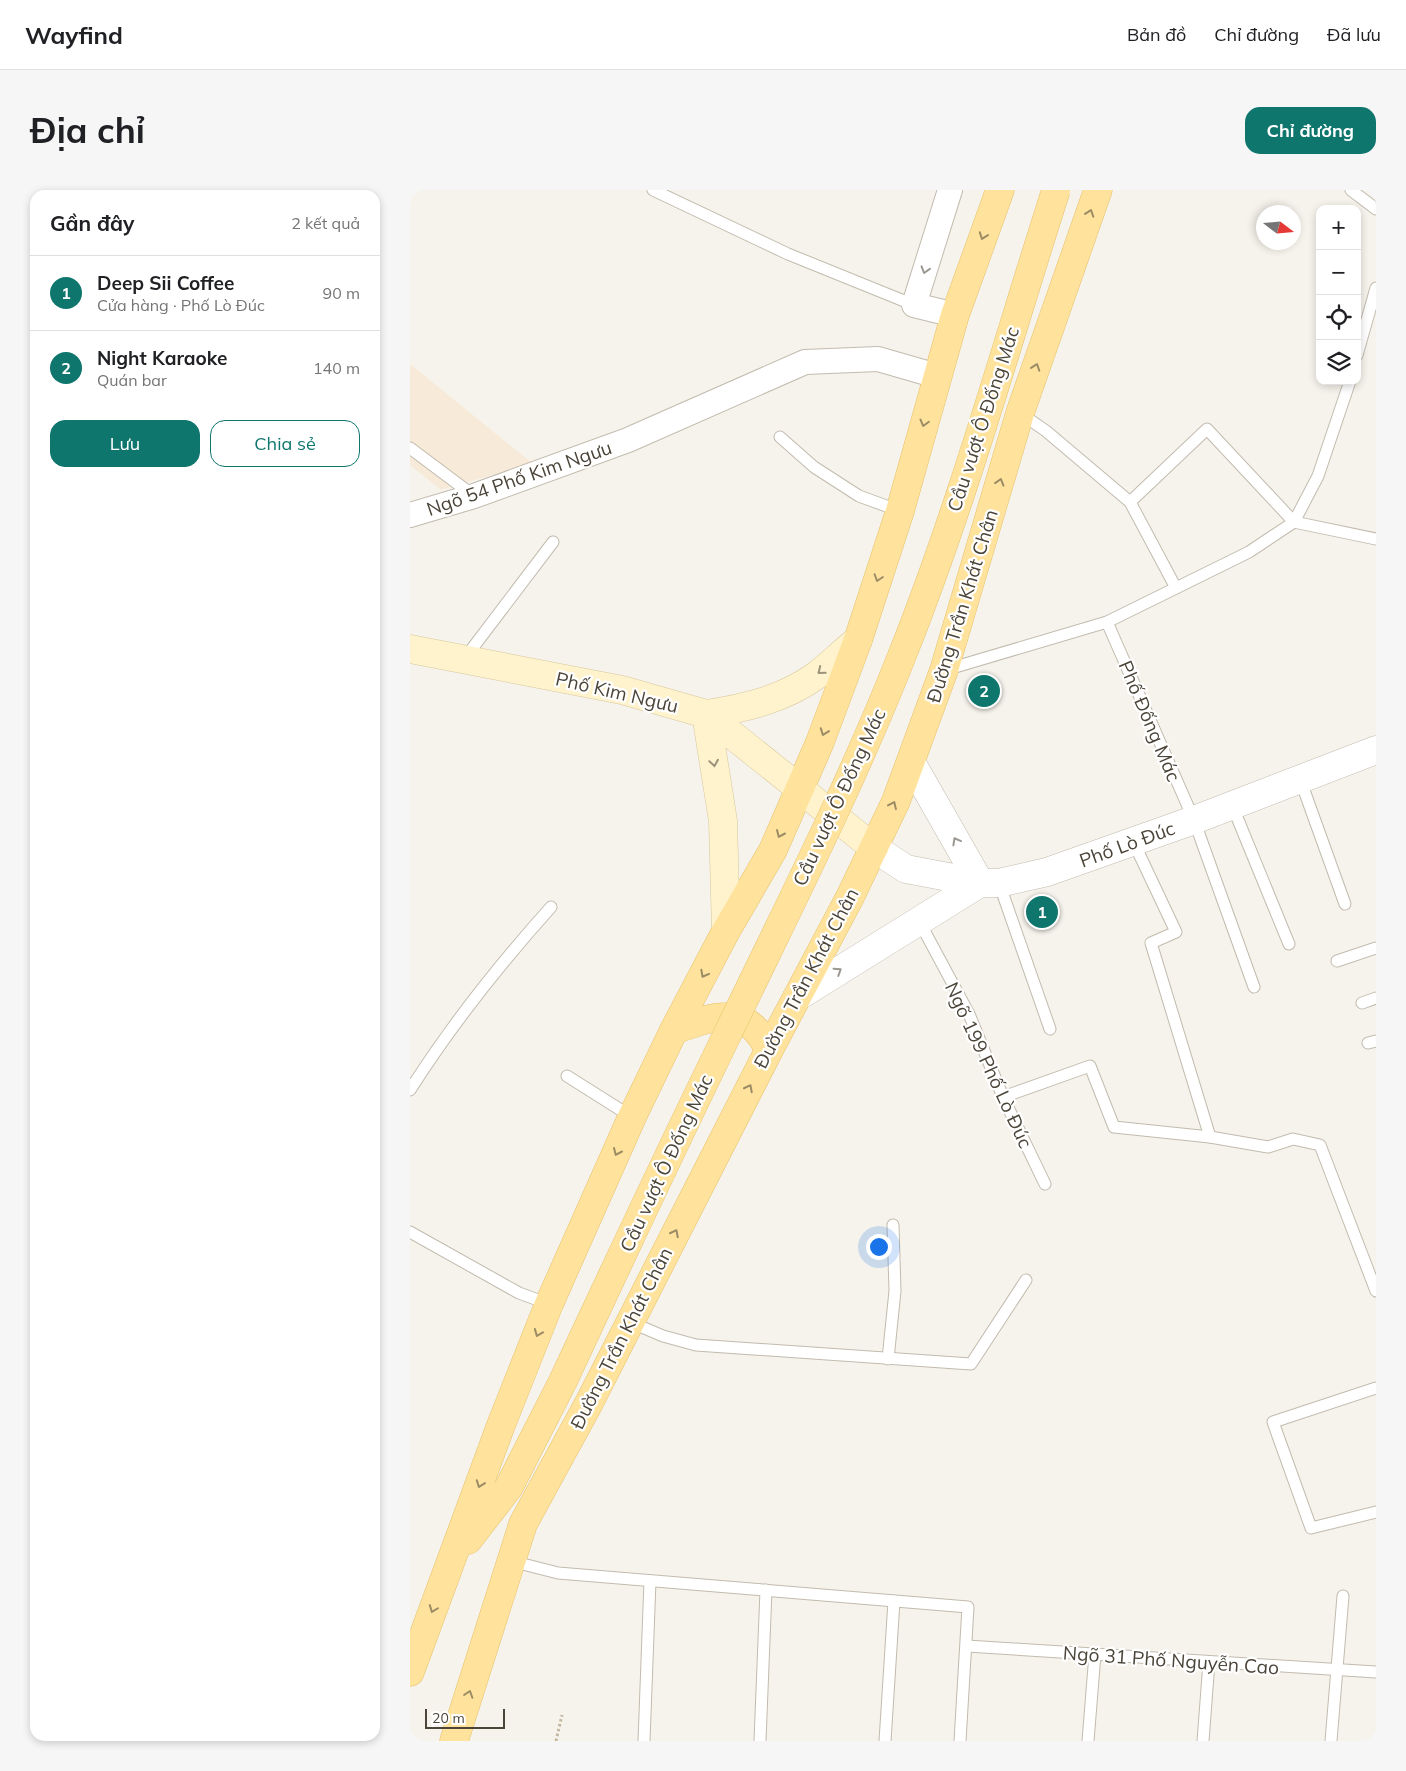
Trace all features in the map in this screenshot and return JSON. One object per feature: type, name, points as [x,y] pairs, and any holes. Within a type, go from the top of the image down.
[{"type":"main road","name":"Cầu vượt Ô Đống Mác","points":[[451,1564],[509,1487],[563,1381],[681,1128],[833,817],[902,656],[953,514],[1056,190]]},
{"type":"main road","name":"Đường Trần Khát Chân","points":[[455,1741],[523,1524],[589,1403],[874,848],[911,762],[944,670],[1020,413],[1098,190]]},
{"type":"main road","points":[[412,1655],[451,1564],[501,1425],[549,1304],[632,1117],[674,1030],[726,931],[773,850],[800,789],[858,640],[900,511],[955,315],[996,191]]},
{"type":"main road","points":[[726,931],[723,821],[706,714],[750,707],[783,694],[817,675],[858,640]]},
{"type":"main road","name":"Phố Kim Ngưu","points":[[410,649],[465,658],[622,690],[706,714],[874,848]]},
{"type":"main road","points":[[674,1030],[716,1017],[735,1017],[748,1022],[761,1033],[769,1050]]},
{"type":"main road","name":"Cầu vượt Ô Đống Mác","points":[[523,1524],[563,1381]]},
{"type":"street","points":[[950,190],[914,305],[955,315]]},
{"type":"street","name":"Ngõ 54 Phố Kim Ngưu","points":[[410,515],[474,496],[628,440],[805,362],[878,359],[937,376]]},
{"type":"street","name":"Phố Lò Đúc","points":[[874,848],[906,869],[990,883],[1046,872],[1194,820],[1376,750]]},
{"type":"street","points":[[797,997],[918,920],[990,883],[911,762]]},
{"type":"lane","points":[[653,190],[788,254],[914,305]]},
{"type":"lane","points":[[1350,190],[1376,209]]},
{"type":"lane","points":[[1361,340],[1376,288]]},
{"type":"lane","points":[[944,670],[1107,622],[1249,552],[1294,522],[1318,476],[1349,385]]},
{"type":"lane","points":[[1020,413],[1046,431],[1130,502],[1176,588]]},
{"type":"lane","points":[[1130,502],[1207,429],[1294,522],[1376,539]]},
{"type":"lane","points":[[780,437],[814,467],[859,496],[900,511]]},
{"type":"lane","points":[[410,448],[474,496]]},
{"type":"lane","points":[[465,658],[553,542]]},
{"type":"lane","name":"Phố Đống Mác","points":[[1107,622],[1194,820],[1254,987]]},
{"type":"lane","points":[[1300,779],[1345,904]]},
{"type":"lane","points":[[1232,805],[1289,944]]},
{"type":"lane","points":[[1133,841],[1176,932],[1151,943],[1210,1137]]},
{"type":"lane","points":[[990,883],[1050,1029]]},
{"type":"lane","points":[[410,1090],[438,1046],[495,970],[551,907]]},
{"type":"lane","name":"Ngõ 199 Phố Lò Đúc","points":[[918,920],[969,1014],[1003,1097],[1045,1184]]},
{"type":"lane","points":[[1337,961],[1376,948]]},
{"type":"lane","points":[[1362,1003],[1376,998]]},
{"type":"lane","points":[[1003,1097],[1090,1066],[1114,1127],[1210,1137],[1268,1147],[1293,1139],[1320,1145],[1376,1291]]},
{"type":"lane","points":[[568,1076],[632,1117]]},
{"type":"lane","points":[[888,1359],[895,1291],[893,1225]]},
{"type":"lane","points":[[410,1232],[519,1293],[549,1304]]},
{"type":"lane","points":[[629,1322],[663,1336],[696,1345],[971,1364],[1026,1280]]},
{"type":"lane","points":[[1376,1388],[1273,1422],[1311,1528],[1376,1512]]},
{"type":"lane","points":[[511,1561],[558,1573],[968,1607],[960,1741]]},
{"type":"lane","points":[[644,1741],[650,1581]]},
{"type":"lane","points":[[760,1741],[766,1590]]},
{"type":"lane","points":[[1331,1741],[1343,1596]]},
{"type":"lane","points":[[885,1741],[894,1601]]},
{"type":"lane","name":"Ngõ 31 Phố Nguyễn Cao","points":[[966,1646],[1336,1671],[1376,1672]]},
{"type":"lane","points":[[1088,1741],[1095,1654]]},
{"type":"lane","points":[[1203,1741],[1209,1662]]},
{"type":"path","points":[[556,1741],[562,1715]]},
{"type":"shaded area","points":[[410,364],[532,463],[441,490],[410,465]]},
{"type":"place","name":"Night Karaoke","points":[[984,691]]},
{"type":"place","name":"Deep Sii Coffee","points":[[1042,912]]}]
